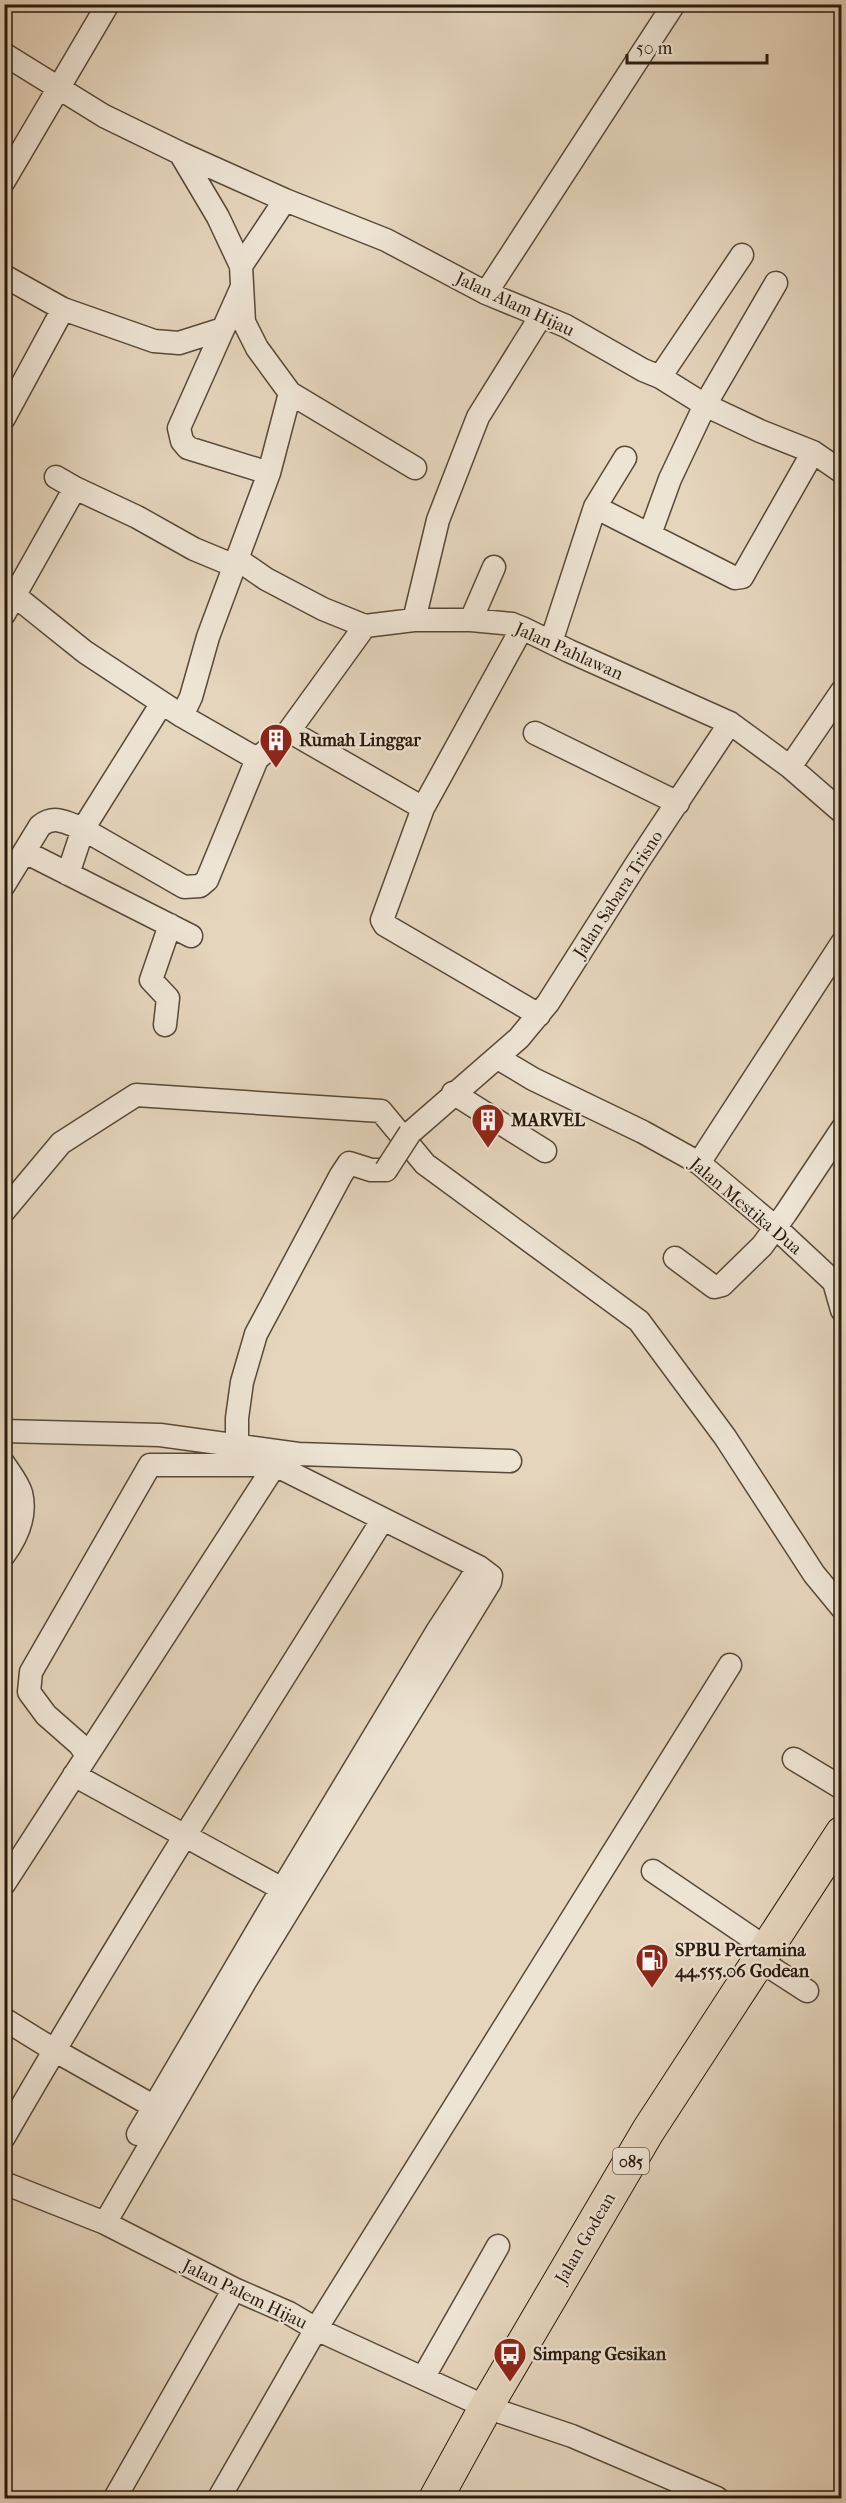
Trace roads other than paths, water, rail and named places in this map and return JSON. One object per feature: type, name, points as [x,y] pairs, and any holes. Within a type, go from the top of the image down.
[{"type":"main road","name":"Jalan Godean","points":[[436,2499],[486,2407],[648,2131],[842,1833]]},
{"type":"street","points":[[4,181],[108,4]]},
{"type":"street","points":[[486,293],[674,4]]},
{"type":"street","name":"Jalan Alam Hijau","points":[[4,54],[104,116],[285,200],[386,240],[486,293],[566,326],[643,370],[660,377],[705,405],[760,431],[813,452],[842,472]]},
{"type":"street","points":[[180,153],[218,217],[241,277],[244,322],[257,348],[290,393],[415,468]]},
{"type":"street","points":[[269,473],[188,448],[182,441],[179,428],[223,329],[241,277],[285,200]]},
{"type":"street","points":[[660,377],[741,255]]},
{"type":"street","points":[[4,276],[63,309],[154,341],[179,343],[223,329]]},
{"type":"street","points":[[650,534],[670,479],[705,405],[776,283]]},
{"type":"street","points":[[4,417],[63,309]]},
{"type":"street","points":[[414,620],[438,520],[478,417],[541,316]]},
{"type":"street","points":[[182,716],[191,697],[208,637],[269,473],[290,393]]},
{"type":"street","points":[[595,507],[735,578],[742,577],[813,452]]},
{"type":"street","points":[[551,642],[595,507],[625,458]]},
{"type":"street","name":"Jalan Pahlawan","points":[[56,477],[137,517],[194,549],[236,562],[323,609],[365,626],[414,620],[471,620],[512,624],[522,628],[730,723],[790,767],[842,812]]},
{"type":"street","points":[[4,614],[9,590],[75,488]]},
{"type":"street","points":[[471,620],[494,567]]},
{"type":"street","points":[[9,590],[85,652],[182,716],[257,759]]},
{"type":"street","points":[[4,885],[40,826],[54,819],[83,829],[184,887],[200,886],[207,880],[257,759],[289,731],[365,626]]},
{"type":"street","points":[[522,628],[423,808],[382,920],[386,925],[539,1015]]},
{"type":"street","points":[[790,767],[842,691]]},
{"type":"street","points":[[68,873],[83,829],[162,703]]},
{"type":"street","name":"Jalan Sabara Trisno","points":[[237,1444],[239,1440],[237,1418],[242,1382],[256,1334],[349,1163],[371,1170],[386,1170],[410,1133],[453,1093],[498,1058],[539,1015],[730,723]]},
{"type":"street","points":[[289,731],[423,808]]},
{"type":"street","points":[[535,733],[678,803]]},
{"type":"street","points":[[26,852],[191,936]]},
{"type":"street","points":[[165,1025],[168,998],[152,980],[170,925]]},
{"type":"street","points":[[699,1163],[839,953]]},
{"type":"street","name":"Jalan Mestika Dua","points":[[498,1058],[533,1079],[643,1132],[699,1163],[781,1220],[838,1278],[842,1310]]},
{"type":"street","points":[[453,1093],[545,1151]]},
{"type":"street","points":[[4,1211],[61,1143],[136,1095],[381,1111],[425,1164],[639,1320],[725,1437],[814,1574],[842,1608]]},
{"type":"street","points":[[675,1258],[708,1284],[714,1287],[722,1285],[753,1256],[781,1220],[842,1129]]},
{"type":"street","points":[[4,1431],[160,1435],[298,1454],[510,1461]]},
{"type":"street","points":[[4,1464],[21,1492],[23,1516],[14,1541],[4,1555]]},
{"type":"street","points":[[87,1755],[79,1744],[46,1715],[29,1692],[31,1672],[150,1465],[275,1465],[479,1567],[438,1630],[161,2123],[98,2221]]},
{"type":"street","points":[[4,1884],[275,1465]]},
{"type":"street","points":[[4,2137],[54,2050],[185,1836],[383,1519]]},
{"type":"street","points":[[219,2499],[316,2330],[730,1665]]},
{"type":"street","points":[[794,1759],[842,1788]]},
{"type":"street","points":[[74,1774],[290,1893]]},
{"type":"street","points":[[653,1871],[763,1954],[807,1991]]},
{"type":"street","points":[[98,2221],[153,2106],[290,1893]]},
{"type":"street","points":[[4,2019],[153,2106]]},
{"type":"street","name":"Jalan Palem Hijau","points":[[4,2183],[98,2221],[234,2289],[289,2313],[316,2330],[486,2407],[572,2436],[717,2499]]},
{"type":"street","points":[[423,2379],[498,2246]]},
{"type":"street","points":[[115,2499],[234,2289]]},
{"type":"place","name":"Rumah Linggar","points":[[276,769]]},
{"type":"place","name":"MARVEL","points":[[488,1149]]},
{"type":"place","name":"SPBU Pertamina 44.555.06 Godean","points":[[652,1989]]},
{"type":"place","name":"Simpang Gesikan","points":[[510,2383]]}]
